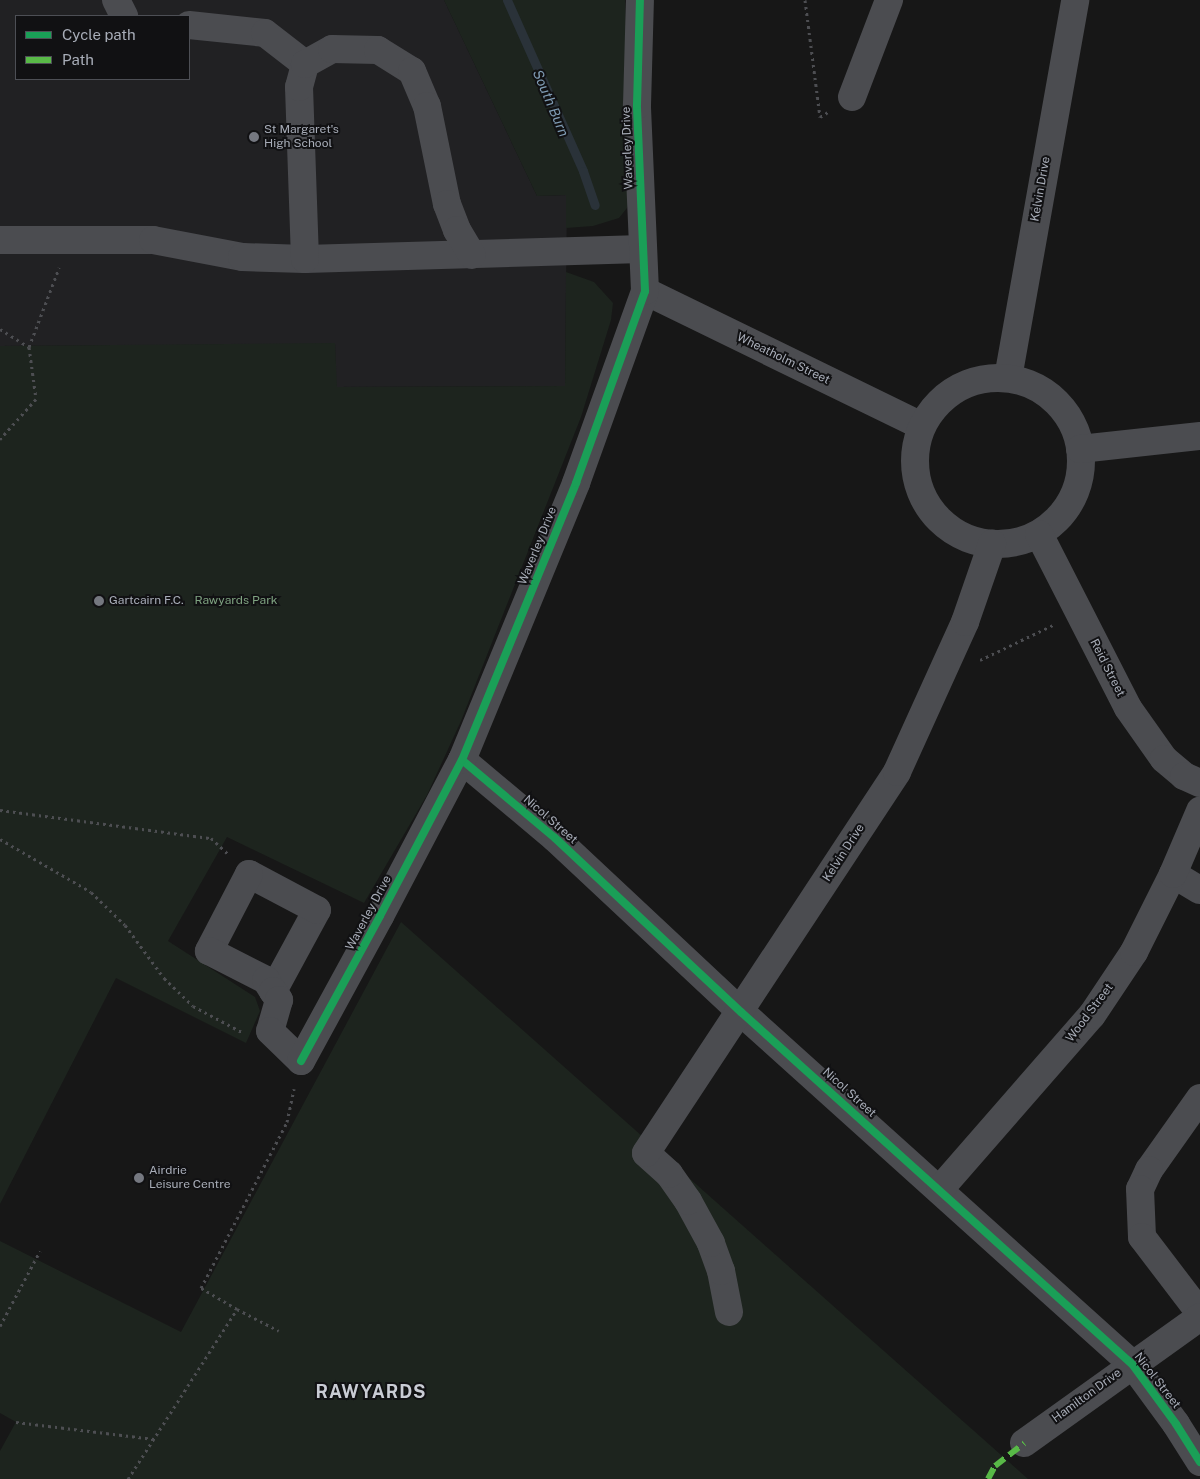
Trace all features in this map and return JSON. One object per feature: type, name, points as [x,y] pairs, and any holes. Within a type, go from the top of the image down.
[{"type":"street","points":[[116,0],[124,15]]},
{"type":"street","name":"Waverley Drive","points":[[300,1061],[385,907],[462,760],[576,483],[645,291],[637,105],[640,0]]},
{"type":"street","points":[[852,97],[890,0]]},
{"type":"street","name":"Kelvin Drive","points":[[1008,378],[1075,0]]},
{"type":"street","points":[[190,25],[266,33],[305,64]]},
{"type":"street","points":[[305,259],[299,86],[305,64],[332,49],[378,50],[412,71],[427,106],[447,204],[457,230],[472,255]]},
{"type":"street","points":[[0,240],[153,240],[242,258],[305,259],[642,250]]},
{"type":"street","name":"Wheatholm Street","points":[[645,291],[922,426]]},
{"type":"street","points":[[1008,378],[1036,386],[1055,400],[1071,422],[1080,449],[1078,485],[1064,511],[1038,534],[1021,541],[992,544],[966,538],[942,523],[924,500],[917,484],[914,455],[922,426],[946,395],[972,381],[1008,378]]},
{"type":"street","points":[[1080,449],[1200,436]]},
{"type":"street","name":"Reid Street","points":[[1038,534],[1128,708],[1164,759],[1184,776],[1200,783]]},
{"type":"street","name":"Kelvin Drive","points":[[730,1312],[721,1271],[711,1243],[683,1194],[669,1174],[646,1153],[741,1012],[897,772],[941,679],[965,622],[992,544]]},
{"type":"street","name":"Nicol Street","points":[[462,760],[554,838],[741,1012],[940,1189],[1132,1364],[1176,1424],[1200,1462]]},
{"type":"street","name":"Wood Street","points":[[940,1189],[1092,1015],[1134,952],[1173,874],[1200,811]]},
{"type":"street","points":[[273,991],[317,910],[249,874],[209,951],[266,980],[273,991],[279,1000],[270,1031],[300,1061]]},
{"type":"street","points":[[1173,874],[1200,890]]},
{"type":"street","points":[[1200,1098],[1149,1170],[1140,1189],[1142,1237],[1200,1315]]},
{"type":"street","name":"Hamilton Drive","points":[[1024,1443],[1200,1315]]},
{"type":"path","points":[[805,0],[820,117],[852,97]]},
{"type":"path","points":[[0,439],[36,399],[29,347],[58,272],[61,240]]},
{"type":"path","points":[[0,329],[29,347]]},
{"type":"path","points":[[941,679],[1079,613]]},
{"type":"path","points":[[0,810],[211,838],[249,874]]},
{"type":"path","points":[[0,839],[91,892],[125,925],[164,978],[193,1006],[246,1034]]},
{"type":"path","points":[[280,1331],[202,1288],[287,1122],[300,1061]]},
{"type":"path","points":[[0,1326],[40,1251]]},
{"type":"path","points":[[128,1479],[237,1309]]},
{"type":"path","points":[[16,1422],[154,1439]]},
{"type":"shaded area","name":"St Margaret's High School","points":[[0,0],[444,0],[537,196],[567,195],[565,386],[336,387],[335,344],[0,346]]},
{"type":"green space","points":[[444,0],[625,0],[632,195],[627,208],[619,218],[593,226],[566,228],[566,195],[537,196]]},
{"type":"green space","name":"Rawyards Park","points":[[566,272],[594,282],[613,303],[611,320],[581,417],[461,721],[427,795],[364,903],[227,837],[168,941],[255,997],[260,1011],[246,1043],[116,978],[0,1204],[0,346],[335,343],[337,387],[565,386]]},
{"type":"green space","points":[[401,922],[1028,1479],[0,1479],[0,1451],[16,1422],[0,1413],[0,1241],[181,1332]]},
{"type":"waterway","name":"South Burn","points":[[507,0],[583,171],[595,205]]},
{"type":"marked path","points":[[988,1479],[995,1466],[1024,1443]]},
{"type":"cycle path","points":[[301,1061],[462,760],[576,483],[645,291],[637,105],[640,0]]},
{"type":"cycle path","points":[[462,760],[555,838],[741,1012],[1132,1364],[1176,1424],[1200,1462]]},
{"type":"place","name":"St Margaret's High School","points":[[254,137]]},
{"type":"place","name":"Gartcairn F.C.","points":[[99,601]]},
{"type":"place","name":"Airdrie Leisure Centre","points":[[139,1178]]},
{"type":"district","name":"RAWYARDS","points":[[371,1392]]}]
